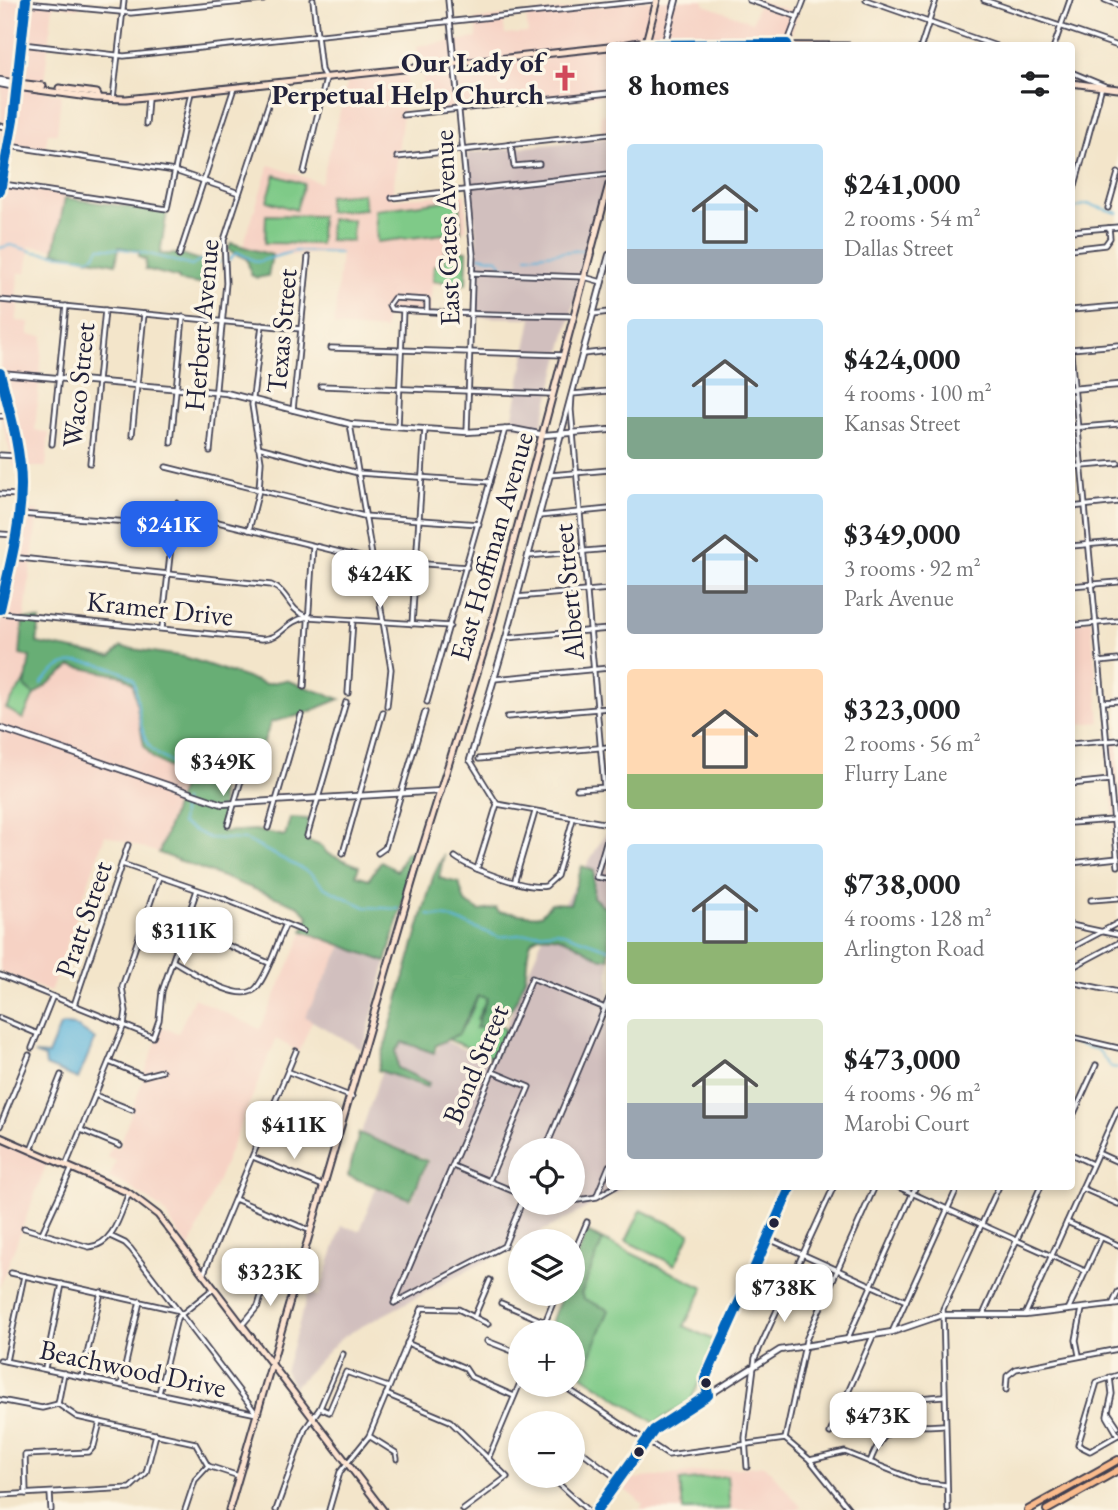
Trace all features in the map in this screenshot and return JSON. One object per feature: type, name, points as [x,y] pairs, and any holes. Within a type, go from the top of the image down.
[{"type":"main road","points":[[646,42],[655,0]]},
{"type":"main road","points":[[1,187],[2,167],[12,128],[26,2]]},
{"type":"main road","points":[[17,85],[99,97],[148,97],[606,49]]},
{"type":"main road","points":[[1075,83],[1118,89]]},
{"type":"main road","name":"East Hoffman Avenue","points":[[229,1510],[352,1098],[403,916],[487,641],[606,195]]},
{"type":"main road","points":[[0,373],[18,456],[20,495],[19,514],[4,575],[0,611]]},
{"type":"main road","points":[[0,1137],[129,1194],[158,1215],[383,1510]]},
{"type":"main road","points":[[258,1346],[270,1350],[279,1338]]},
{"type":"main road","points":[[1028,1510],[1118,1460]]},
{"type":"main road","points":[[1047,1510],[1118,1470]]},
{"type":"main road","points":[[1082,1490],[1082,1484],[1092,1475]]},
{"type":"main road","points":[[1067,1499],[1076,1490],[1077,1483]]},
{"type":"street","points":[[113,98],[124,0]]},
{"type":"street","points":[[26,2],[122,13],[263,0]]},
{"type":"street","points":[[304,172],[326,79],[321,70],[313,0]]},
{"type":"street","name":"East Gates Avenue","points":[[448,0],[468,189],[472,273],[467,432]]},
{"type":"street","points":[[22,44],[118,55],[655,0]]},
{"type":"street","points":[[665,42],[676,0]]},
{"type":"street","points":[[749,0],[798,17]]},
{"type":"street","points":[[788,42],[804,0]]},
{"type":"street","points":[[866,0],[985,42]]},
{"type":"street","points":[[922,42],[936,0]]},
{"type":"street","points":[[985,0],[1118,46]]},
{"type":"street","points":[[1055,42],[1070,0]]},
{"type":"street","points":[[1105,0],[1118,5]]},
{"type":"street","points":[[1075,74],[1104,87],[1075,186]]},
{"type":"street","points":[[0,82],[17,85]]},
{"type":"street","name":"Herbert Avenue","points":[[209,451],[226,283],[224,240],[275,84]]},
{"type":"street","points":[[178,256],[234,88]]},
{"type":"street","points":[[1,187],[167,209],[191,92]]},
{"type":"street","points":[[403,115],[606,93]]},
{"type":"street","points":[[146,124],[148,97]]},
{"type":"street","points":[[0,126],[12,128]]},
{"type":"street","points":[[397,157],[606,134]]},
{"type":"street","points":[[511,144],[514,166],[539,164]]},
{"type":"street","points":[[9,146],[175,172],[239,193]]},
{"type":"street","points":[[1108,208],[1118,173]]},
{"type":"street","points":[[392,198],[606,174]]},
{"type":"street","points":[[1075,231],[1118,227]]},
{"type":"street","points":[[1075,249],[1105,245],[1110,238],[1109,228]]},
{"type":"street","name":"Texas Street","points":[[293,410],[307,257]]},
{"type":"street","name":"East Hoffman Avenue","points":[[470,760],[506,638],[606,267]]},
{"type":"street","points":[[472,273],[584,277],[602,282]]},
{"type":"street","points":[[0,300],[301,329]]},
{"type":"street","points":[[427,311],[427,300],[391,300],[390,308],[403,310],[427,311],[471,312],[574,316]]},
{"type":"street","points":[[52,444],[66,306]]},
{"type":"street","points":[[1075,310],[1118,306]]},
{"type":"street","name":"Waco Street","points":[[90,463],[105,310]]},
{"type":"street","points":[[398,427],[403,310]]},
{"type":"street","points":[[593,313],[606,312]]},
{"type":"street","points":[[132,435],[144,314]]},
{"type":"street","points":[[171,443],[183,317]]},
{"type":"street","points":[[249,530],[259,490],[254,399],[262,325]]},
{"type":"street","points":[[1075,350],[1118,345]]},
{"type":"street","points":[[331,348],[564,355]]},
{"type":"street","points":[[583,354],[606,351]]},
{"type":"street","points":[[0,373],[215,392],[254,399],[350,424],[467,432],[505,429],[544,435],[606,430]]},
{"type":"street","points":[[1075,389],[1118,384]]},
{"type":"street","points":[[321,386],[554,394]]},
{"type":"street","points":[[572,394],[606,391]]},
{"type":"street","name":"Albert Street","points":[[572,394],[573,434],[606,780]]},
{"type":"street","points":[[1075,412],[1118,866]]},
{"type":"street","points":[[0,416],[10,416]]},
{"type":"street","points":[[350,424],[391,669],[387,706]]},
{"type":"street","points":[[1077,428],[1118,424]]},
{"type":"street","points":[[412,624],[425,429]]},
{"type":"street","points":[[427,702],[505,429]]},
{"type":"street","points":[[258,447],[358,473],[490,482]]},
{"type":"street","points":[[0,455],[18,456]]},
{"type":"street","points":[[1075,467],[1118,463]]},
{"type":"street","points":[[166,467],[364,516],[479,524]]},
{"type":"street","points":[[550,475],[606,470]]},
{"type":"street","points":[[0,494],[20,495]]},
{"type":"street","points":[[1075,506],[1118,502]]},
{"type":"street","points":[[19,514],[185,526],[177,503]]},
{"type":"street","points":[[539,516],[606,509]]},
{"type":"street","points":[[181,513],[372,560],[467,567]]},
{"type":"street","points":[[0,534],[15,535]]},
{"type":"street","points":[[1075,546],[1118,542]]},
{"type":"street","points":[[304,687],[313,545]]},
{"type":"street","points":[[162,628],[171,546]]},
{"type":"street","points":[[528,556],[606,549]]},
{"type":"street","points":[[10,556],[271,585],[283,592],[297,613],[308,617],[450,626]]},
{"type":"street","points":[[1075,586],[1118,582]]},
{"type":"street","points":[[517,597],[606,589]]},
{"type":"street","name":"Kramer Drive","points":[[0,611],[269,638],[290,621],[308,617]]},
{"type":"street","points":[[348,693],[353,620]]},
{"type":"street","points":[[1076,625],[1118,621]]},
{"type":"street","points":[[506,638],[606,629]]},
{"type":"street","points":[[1099,662],[1118,660]]},
{"type":"street","points":[[494,679],[606,668]]},
{"type":"street","points":[[1103,702],[1118,701]]},
{"type":"street","points":[[307,836],[346,702]]},
{"type":"street","points":[[507,718],[606,708]]},
{"type":"street","points":[[343,853],[383,712]]},
{"type":"street","points":[[378,853],[385,848],[425,712]]},
{"type":"street","points":[[268,828],[301,715]]},
{"type":"street","points":[[0,728],[222,804],[441,791]]},
{"type":"street","points":[[1075,744],[1118,740]]},
{"type":"street","points":[[480,760],[606,747]]},
{"type":"street","points":[[470,760],[497,804],[606,824]]},
{"type":"street","points":[[228,825],[242,777]]},
{"type":"street","points":[[1075,784],[1110,780]]},
{"type":"street","points":[[577,789],[606,787]]},
{"type":"street","points":[[477,869],[497,804]]},
{"type":"street","points":[[515,881],[535,812]]},
{"type":"street","points":[[456,857],[477,869],[540,887],[552,882],[573,819]]},
{"type":"street","points":[[1075,823],[1114,820]]},
{"type":"street","points":[[606,842],[596,877],[606,879]]},
{"type":"street","name":"Pratt Street","points":[[74,1005],[128,845]]},
{"type":"street","points":[[1075,863],[1118,858]]},
{"type":"street","points":[[122,864],[303,931]]},
{"type":"street","points":[[42,1234],[124,1025],[122,987],[159,877]]},
{"type":"street","points":[[0,975],[153,1037],[159,1020],[160,1001],[197,890]]},
{"type":"street","points":[[1091,900],[1118,898]]},
{"type":"street","points":[[1075,946],[1118,923]]},
{"type":"street","points":[[173,961],[239,995],[246,994],[258,986],[285,925]]},
{"type":"street","points":[[1075,926],[1118,935]]},
{"type":"street","points":[[184,927],[269,963]]},
{"type":"street","points":[[1075,966],[1118,943]]},
{"type":"street","name":"Bond Street","points":[[517,1215],[504,1246],[394,1303],[532,978],[605,1008]]},
{"type":"street","points":[[1075,983],[1118,992]]},
{"type":"street","name":"Pratt Street","points":[[32,1048],[53,997]]},
{"type":"street","points":[[550,1138],[605,1008]]},
{"type":"street","points":[[0,1026],[1,1019],[38,1034]]},
{"type":"street","points":[[1075,1038],[1118,1048]]},
{"type":"street","points":[[204,1275],[296,1051]]},
{"type":"street","points":[[0,1126],[29,1055]]},
{"type":"street","points":[[109,1062],[143,1076],[162,1071]]},
{"type":"street","points":[[1075,1111],[1096,1065]]},
{"type":"street","points":[[289,1072],[352,1098]]},
{"type":"street","points":[[489,1181],[529,1087],[492,1072]]},
{"type":"street","points":[[31,1150],[61,1075]]},
{"type":"street","points":[[95,1095],[132,1110]]},
{"type":"street","points":[[1024,1315],[1092,1164],[1116,1120],[1118,1108]]},
{"type":"street","points":[[271,1114],[338,1142]]},
{"type":"street","points":[[81,1130],[120,1146]]},
{"type":"street","points":[[1098,1153],[1118,1162]]},
{"type":"street","points":[[1075,1156],[1092,1164]]},
{"type":"street","points":[[253,1157],[325,1187]]},
{"type":"street","points":[[453,1166],[508,1189]]},
{"type":"street","points":[[597,1197],[606,1174]]},
{"type":"street","points":[[1082,1188],[1118,1204]]},
{"type":"street","points":[[585,1199],[597,1197],[609,1190]]},
{"type":"street","points":[[708,1395],[705,1379],[789,1190]]},
{"type":"street","points":[[747,1467],[745,1447],[754,1366],[832,1190]]},
{"type":"street","points":[[785,1439],[804,1346],[873,1190]]},
{"type":"street","points":[[904,1190],[1086,1271]]},
{"type":"street","points":[[847,1340],[914,1190]]},
{"type":"street","points":[[892,1332],[956,1190]]},
{"type":"street","points":[[948,1510],[943,1425],[942,1315],[997,1190]]},
{"type":"street","points":[[983,1315],[1039,1190]]},
{"type":"street","points":[[24,1228],[89,1247],[104,1243],[110,1236],[129,1194]]},
{"type":"street","points":[[235,1199],[312,1231]]},
{"type":"street","points":[[584,1229],[587,1222]]},
{"type":"street","points":[[1067,1222],[1118,1245]]},
{"type":"street","points":[[110,1236],[125,1242],[131,1249],[257,1414]]},
{"type":"street","points":[[1068,1310],[1101,1238]]},
{"type":"street","points":[[769,1239],[906,1301]]},
{"type":"street","points":[[11,1273],[173,1308],[180,1313]]},
{"type":"street","points":[[6,1361],[24,1276]]},
{"type":"street","points":[[242,1325],[257,1308],[267,1278],[295,1285]]},
{"type":"street","points":[[475,1315],[490,1280]]},
{"type":"street","points":[[44,1369],[62,1284]]},
{"type":"street","points":[[159,1394],[177,1318],[214,1288]]},
{"type":"street","points":[[82,1377],[101,1292]]},
{"type":"street","points":[[597,1510],[655,1429],[780,1350],[892,1332],[942,1315],[1024,1315],[1115,1304],[1118,1292]]},
{"type":"street","points":[[120,1385],[140,1301]]},
{"type":"street","points":[[501,1303],[540,1320]]},
{"type":"street","points":[[330,1510],[345,1462],[369,1436],[422,1308],[458,1309],[475,1315],[488,1324]]},
{"type":"street","points":[[1080,1355],[1076,1340],[1082,1309]]},
{"type":"street","points":[[830,1433],[873,1336]]},
{"type":"street","points":[[487,1341],[508,1349]]},
{"type":"street","points":[[407,1343],[465,1368],[471,1377],[508,1393]]},
{"type":"street","points":[[1006,1390],[1007,1377],[1016,1369],[1118,1349]]},
{"type":"street","points":[[276,1510],[311,1418],[320,1408],[343,1354]]},
{"type":"street","name":"Beachwood Drive","points":[[0,1360],[257,1414]]},
{"type":"street","points":[[58,1404],[64,1373]]},
{"type":"street","points":[[320,1408],[329,1412],[346,1373],[388,1387]]},
{"type":"street","points":[[1110,1377],[1112,1394],[1108,1412],[1118,1435],[1090,1451],[1078,1446],[1097,1382],[1110,1377],[1118,1375]]},
{"type":"street","points":[[386,1394],[450,1422],[507,1477],[463,1510]]},
{"type":"street","points":[[894,1400],[943,1396]]},
{"type":"street","points":[[488,1459],[514,1397]]},
{"type":"street","points":[[580,1397],[668,1455],[745,1447],[785,1439]]},
{"type":"street","points":[[0,1400],[42,1408],[58,1404]]},
{"type":"street","points":[[58,1404],[68,1413],[195,1443],[208,1466],[239,1475]]},
{"type":"street","points":[[1108,1412],[1118,1427]]},
{"type":"street","points":[[20,1451],[25,1455],[89,1452],[94,1446],[100,1422]]},
{"type":"street","points":[[870,1462],[879,1440],[888,1431],[943,1425]]},
{"type":"street","points":[[0,1495],[130,1488],[146,1473],[156,1434]]},
{"type":"street","points":[[369,1436],[396,1452],[397,1459]]},
{"type":"street","points":[[785,1439],[810,1460],[850,1510]]},
{"type":"street","points":[[810,1460],[839,1452],[928,1485],[946,1485]]},
{"type":"street","points":[[585,1454],[619,1480]]},
{"type":"street","points":[[25,1455],[26,1493]]},
{"type":"street","points":[[185,1510],[195,1480],[208,1466]]},
{"type":"street","points":[[563,1488],[587,1510]]},
{"type":"street","points":[[50,1493],[51,1510]]},
{"type":"shaded area","points":[[2,0],[79,0],[78,8],[53,5],[43,91],[61,94],[57,133],[48,133],[45,150],[12,145],[5,184],[65,195],[54,249],[30,246],[26,273],[18,273],[16,302],[19,303],[16,321],[29,322],[28,335],[43,336],[35,430],[49,433],[46,467],[14,467],[0,413]]},
{"type":"shaded area","points":[[616,0],[703,0],[705,5],[752,22],[760,1],[798,13],[789,39],[830,40],[606,42],[606,95],[429,113],[417,46],[477,38],[475,20],[503,16],[505,35],[528,33],[526,14],[616,5]]},
{"type":"shaded area","points":[[408,74],[392,199],[465,194],[466,229],[450,241],[451,246],[468,250],[467,285],[432,284],[429,315],[385,314],[385,330],[334,326],[341,252],[264,257],[242,249],[269,165],[321,183],[348,81]]},
{"type":"shaded area","points":[[606,114],[606,138],[602,138],[600,115]]},
{"type":"shaded area","points":[[606,138],[606,184],[540,431],[511,426],[532,318],[475,317],[477,245],[467,153]]},
{"type":"shaded area","points":[[24,510],[38,511],[20,654],[30,656],[25,687],[18,687],[15,708],[18,714],[23,719],[34,695],[71,666],[123,676],[133,684],[144,746],[153,758],[185,777],[159,853],[105,835],[50,992],[0,972],[0,623]]},
{"type":"shaded area","points":[[1091,620],[1100,722],[1075,725],[1075,621]]},
{"type":"shaded area","points":[[1118,740],[1118,858],[1107,741]]},
{"type":"shaded area","points":[[606,833],[606,1190],[620,1190],[585,1209],[585,1138],[508,1138],[508,1215],[573,1215],[546,1229],[508,1229],[508,1249],[339,1340],[294,1387],[285,1371],[308,1293],[318,1296],[342,1226],[360,1231],[376,1188],[412,1201],[429,1160],[361,1133],[394,1033],[436,1052],[441,1039],[491,1062],[542,939]]},
{"type":"shaded area","points":[[304,931],[342,946],[306,1017],[312,1021],[299,1052],[276,1039],[189,1250],[163,1210],[129,1187],[109,1178],[116,1161],[107,1157],[112,1146],[119,1148],[161,1027],[178,1033],[194,998],[260,1029]]},
{"type":"shaded area","points":[[342,946],[386,962],[363,1050],[305,1017]]},
{"type":"shaded area","points":[[0,1140],[48,1160],[0,1286]]},
{"type":"shaded area","points":[[765,1465],[801,1507],[797,1510],[640,1510],[643,1504],[620,1486],[624,1480]]},
{"type":"green space","points":[[275,175],[304,184],[296,210],[267,201]]},
{"type":"green space","points":[[363,193],[365,209],[328,212],[328,196]]},
{"type":"green space","points":[[65,198],[167,212],[160,254],[182,254],[206,262],[206,285],[179,281],[179,278],[145,269],[146,260],[139,257],[139,251],[119,247],[116,264],[54,252]]},
{"type":"green space","points":[[460,199],[461,232],[377,242],[375,210]]},
{"type":"green space","points":[[266,215],[321,216],[320,244],[265,243]]},
{"type":"green space","points":[[330,219],[353,220],[352,241],[329,240]]},
{"type":"green space","points":[[231,243],[272,255],[268,276],[257,278],[251,275],[247,259],[228,250]]},
{"type":"green space","points":[[445,250],[467,251],[466,284],[433,281],[434,265],[444,265]]},
{"type":"green space","points":[[23,619],[40,620],[37,643],[111,657],[121,647],[185,657],[265,684],[286,680],[340,699],[301,715],[271,722],[257,760],[216,766],[222,804],[222,832],[255,830],[285,836],[290,818],[308,819],[306,840],[321,846],[328,854],[359,866],[356,875],[369,879],[381,861],[397,871],[406,852],[417,852],[386,962],[303,931],[309,917],[299,906],[159,853],[185,778],[153,758],[144,746],[133,684],[123,676],[71,666],[34,695],[25,687],[30,657],[20,655]]},
{"type":"green space","points":[[26,679],[25,687],[34,695],[23,719],[6,708]]},
{"type":"green space","points":[[444,854],[439,878],[459,883],[465,902],[480,911],[496,908],[499,912],[541,915],[551,903],[570,904],[582,866],[594,871],[593,897],[606,908],[606,958],[602,959],[559,937],[536,938],[529,948],[520,992],[512,1008],[502,1019],[476,1028],[487,998],[478,996],[459,1034],[436,1045],[434,1053],[403,1042],[396,1051],[398,1068],[429,1083],[427,1087],[378,1070],[433,877]]},
{"type":"green space","points":[[478,996],[487,998],[477,1019],[493,1024],[496,1022],[506,1030],[495,1056],[491,1057],[447,1039],[463,1026]]},
{"type":"green space","points":[[359,1133],[427,1161],[410,1199],[348,1176]]},
{"type":"green space","points":[[641,1210],[690,1233],[675,1265],[626,1241]]},
{"type":"green space","points":[[587,1232],[704,1288],[684,1326],[718,1342],[691,1400],[655,1423],[585,1377],[585,1370],[591,1360],[585,1357],[585,1320],[552,1320],[558,1306],[585,1306]]},
{"type":"green space","points":[[587,1232],[603,1240],[585,1284]]},
{"type":"green space","points":[[585,1299],[609,1310],[589,1359],[585,1357],[585,1320],[552,1320],[558,1306],[585,1306]]},
{"type":"green space","points":[[727,1476],[730,1509],[683,1510],[680,1481]]},
{"type":"water","points":[[60,1026],[75,1026],[95,1039],[78,1079],[46,1066],[45,1058],[34,1054],[48,1055]]},
{"type":"waterway","points":[[1075,208],[1087,204],[1118,213]]},
{"type":"waterway","points":[[0,248],[11,245],[34,252],[89,258],[95,255],[99,248],[111,248],[146,253],[192,266],[204,258],[220,262]]},
{"type":"waterway","points":[[527,256],[583,250]]},
{"type":"waterway","points":[[229,260],[237,252],[257,262],[295,251],[340,253]]},
{"type":"waterway","points":[[479,256],[498,259],[503,268],[516,267]]},
{"type":"waterway","points":[[41,684],[56,670],[73,662],[102,665],[128,676],[134,680],[141,722],[148,744],[152,750],[181,769],[188,780]]},
{"type":"waterway","points":[[183,801],[181,824],[209,838],[246,840],[310,873],[325,888],[365,907],[399,909]]},
{"type":"waterway","points":[[428,915],[448,917],[499,937],[557,931],[606,948]]},
{"type":"waterway","points":[[1075,1043],[1098,1050],[1111,1067],[1118,1068]]},
{"type":"transit line","points":[[0,191],[13,120],[26,0]]},
{"type":"transit line","points":[[0,373],[17,443],[21,485],[17,532],[0,609]]},
{"type":"transit line","points":[[708,1395],[705,1379],[789,1190]]},
{"type":"transit line","points":[[597,1510],[654,1430],[708,1395]]},
{"type":"place","name":"Our Lady of Perpetual Help Church","points":[[565,78]]}]
